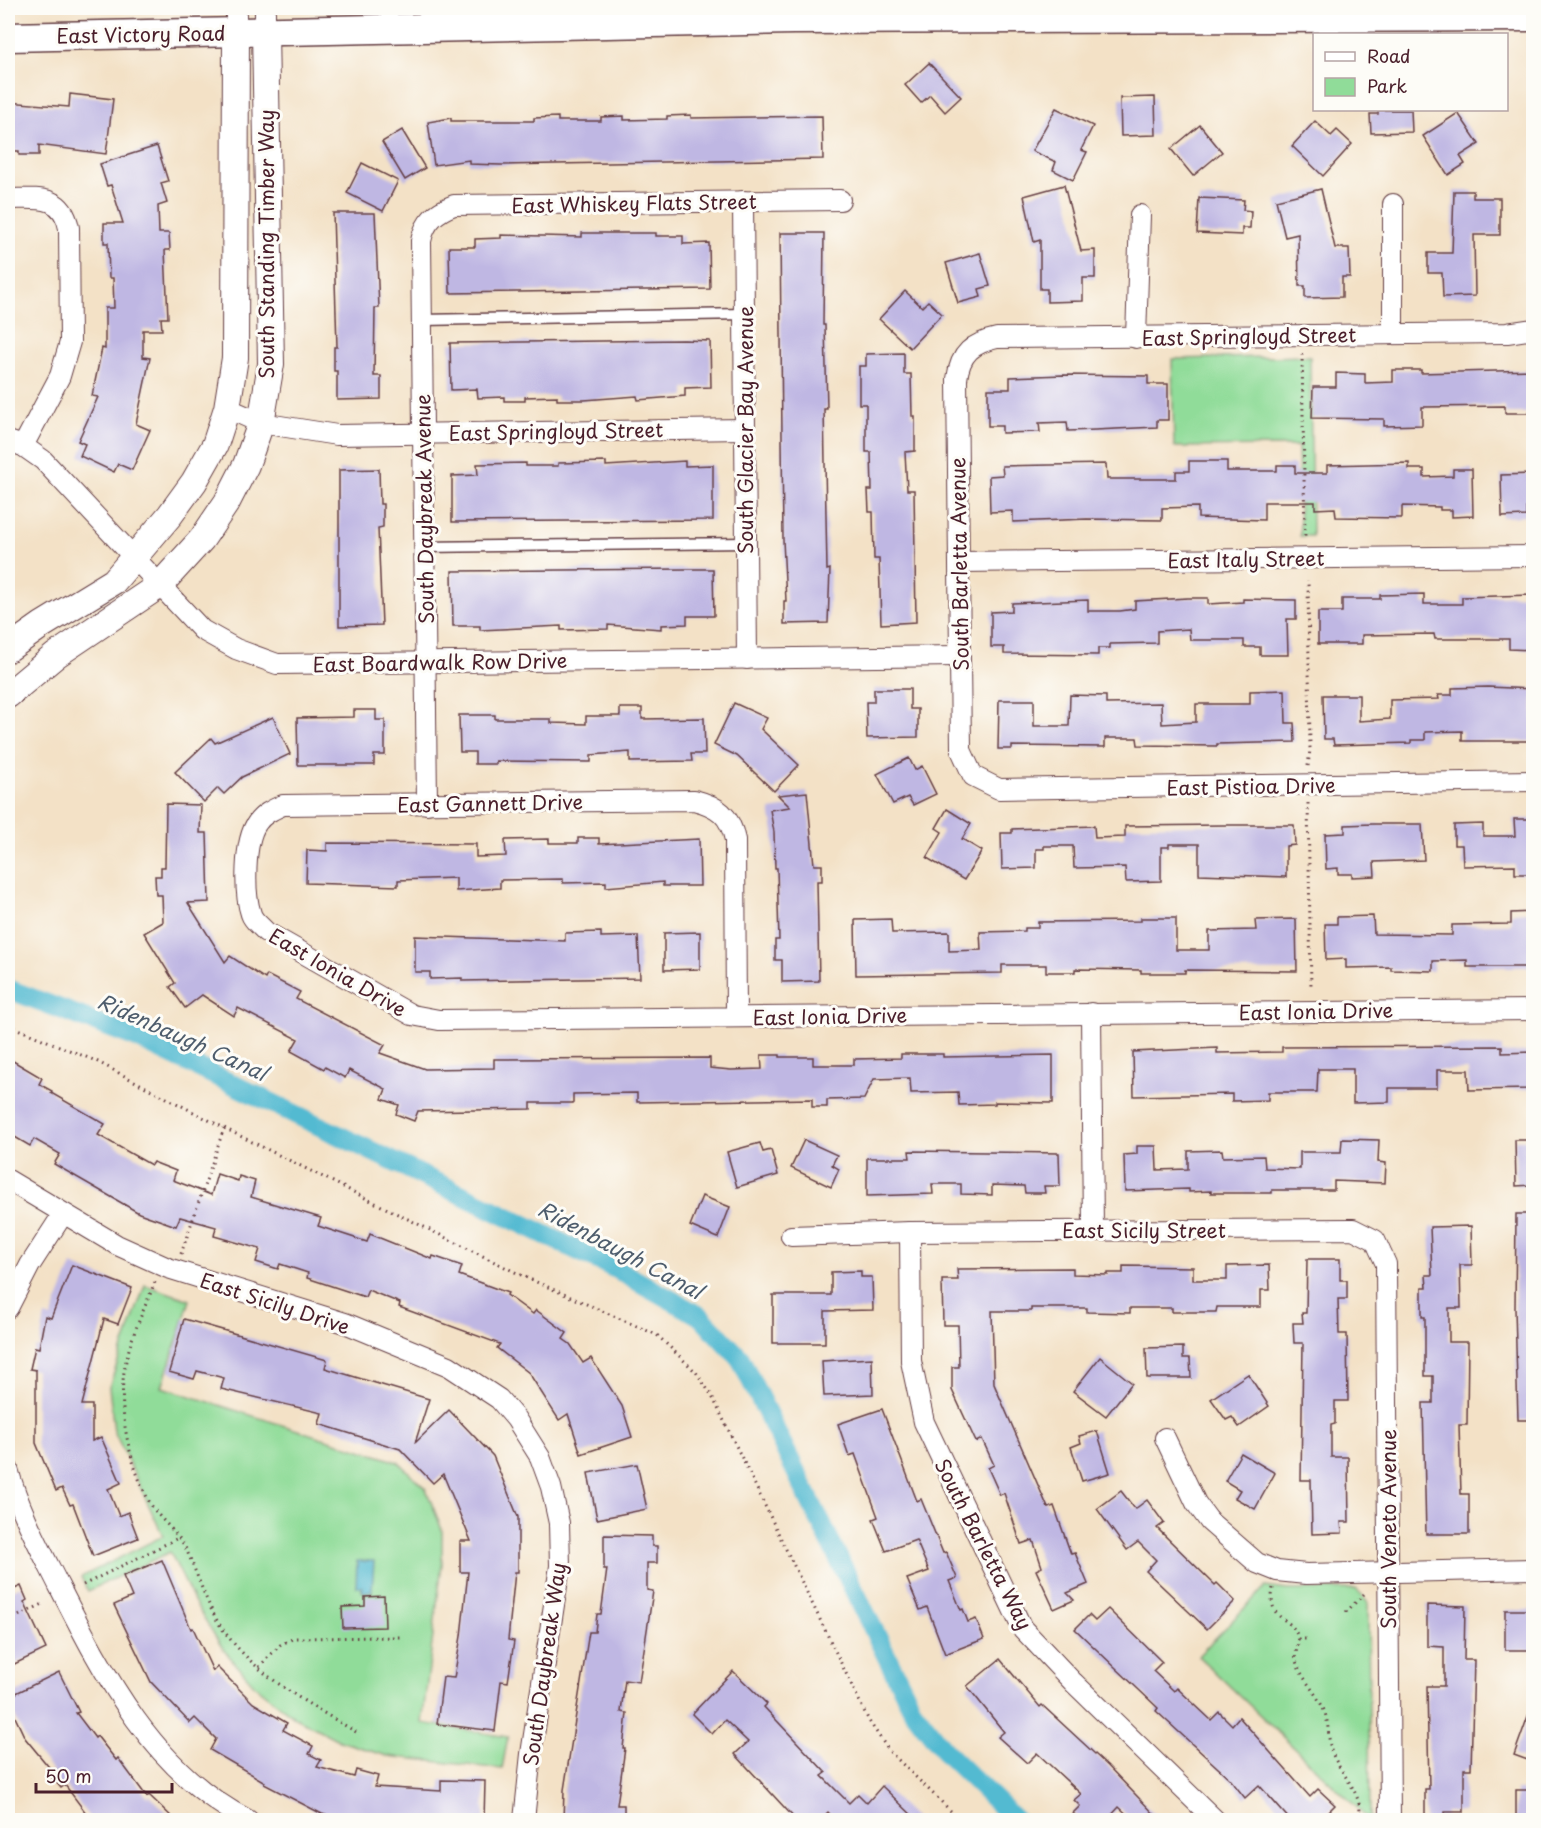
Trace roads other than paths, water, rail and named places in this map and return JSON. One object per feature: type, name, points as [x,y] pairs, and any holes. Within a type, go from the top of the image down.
[{"type":"main road","name":"East Victory Road","points":[[8,37],[265,19],[793,14],[1533,17]]},
{"type":"street","name":"South Standing Timber Way","points":[[8,695],[56,655],[160,585],[202,539],[227,502],[246,465],[261,423],[271,364],[265,19]]},
{"type":"street","name":"South Standing Timber Way","points":[[8,649],[42,625],[114,581],[135,558],[194,482],[215,445],[227,408],[235,358],[236,20]]},
{"type":"street","points":[[8,199],[49,200],[60,206],[66,215],[69,228],[70,342],[60,376],[15,444]]},
{"type":"street","name":"East Whiskey Flats Street","points":[[431,218],[454,205],[840,200]]},
{"type":"street","name":"South Glacier Bay Avenue","points":[[743,201],[747,659]]},
{"type":"street","points":[[1393,204],[1393,334]]},
{"type":"street","points":[[1136,338],[1140,215]]},
{"type":"street","name":"South Daybreak Avenue","points":[[427,804],[421,241],[424,228],[431,218]]},
{"type":"street","name":"East Springloyd Street","points":[[967,351],[980,342],[997,338],[1507,333],[1533,328]]},
{"type":"street","name":"South Barletta Avenue","points":[[967,351],[958,364],[957,379],[959,656],[961,750],[972,776]]},
{"type":"street","name":"East Springloyd Street","points":[[227,408],[261,423],[337,435],[745,429]]},
{"type":"street","name":"East Boardwalk Row Drive","points":[[15,444],[43,460],[202,630],[236,649],[277,664],[959,656]]},
{"type":"street","name":"East Italy Street","points":[[958,562],[1533,556]]},
{"type":"street","name":"East Pistioa Drive","points":[[972,776],[999,789],[1533,781]]},
{"type":"street","name":"East Gannett Drive","points":[[257,823],[268,812],[283,806],[694,800],[711,805],[725,814],[732,826],[735,840],[736,1016]]},
{"type":"street","name":"East Ionia Drive","points":[[257,823],[248,848],[248,902],[252,917],[266,932],[412,1015],[439,1020],[1533,1010]]},
{"type":"street","points":[[1091,1013],[1093,1231]]},
{"type":"street","name":"East Sicily Drive","points":[[8,1180],[117,1245],[168,1268],[345,1323],[448,1366],[499,1399],[530,1440]]},
{"type":"street","points":[[8,1308],[30,1265],[63,1214]]},
{"type":"street","name":"East Sicily Street","points":[[790,1236],[910,1232],[1353,1229],[1375,1240]]},
{"type":"street","name":"South Barletta Way","points":[[910,1232],[910,1361],[924,1422],[1022,1628],[1073,1682],[1215,1821]]},
{"type":"street","name":"South Veneto Avenue","points":[[1375,1240],[1386,1264],[1389,1821]]},
{"type":"street","points":[[1165,1438],[1196,1503],[1210,1522],[1257,1563],[1277,1571],[1306,1574],[1533,1569]]},
{"type":"street","name":"South Daybreak Way","points":[[524,1821],[531,1754],[560,1566],[559,1523],[551,1486],[530,1440]]},
{"type":"street","points":[[8,1469],[27,1523],[97,1661],[138,1725],[177,1770],[230,1811],[249,1821]]},
{"type":"lane","points":[[422,320],[744,314]]},
{"type":"lane","points":[[424,547],[746,543]]},
{"type":"water","points":[[357,1561],[374,1561],[372,1591],[362,1592],[362,1587],[356,1587]]},
{"type":"waterway","name":"Ridenbaugh Canal","points":[[8,989],[137,1038],[616,1269],[700,1316],[740,1358],[913,1710],[947,1754],[1015,1820]]}]
